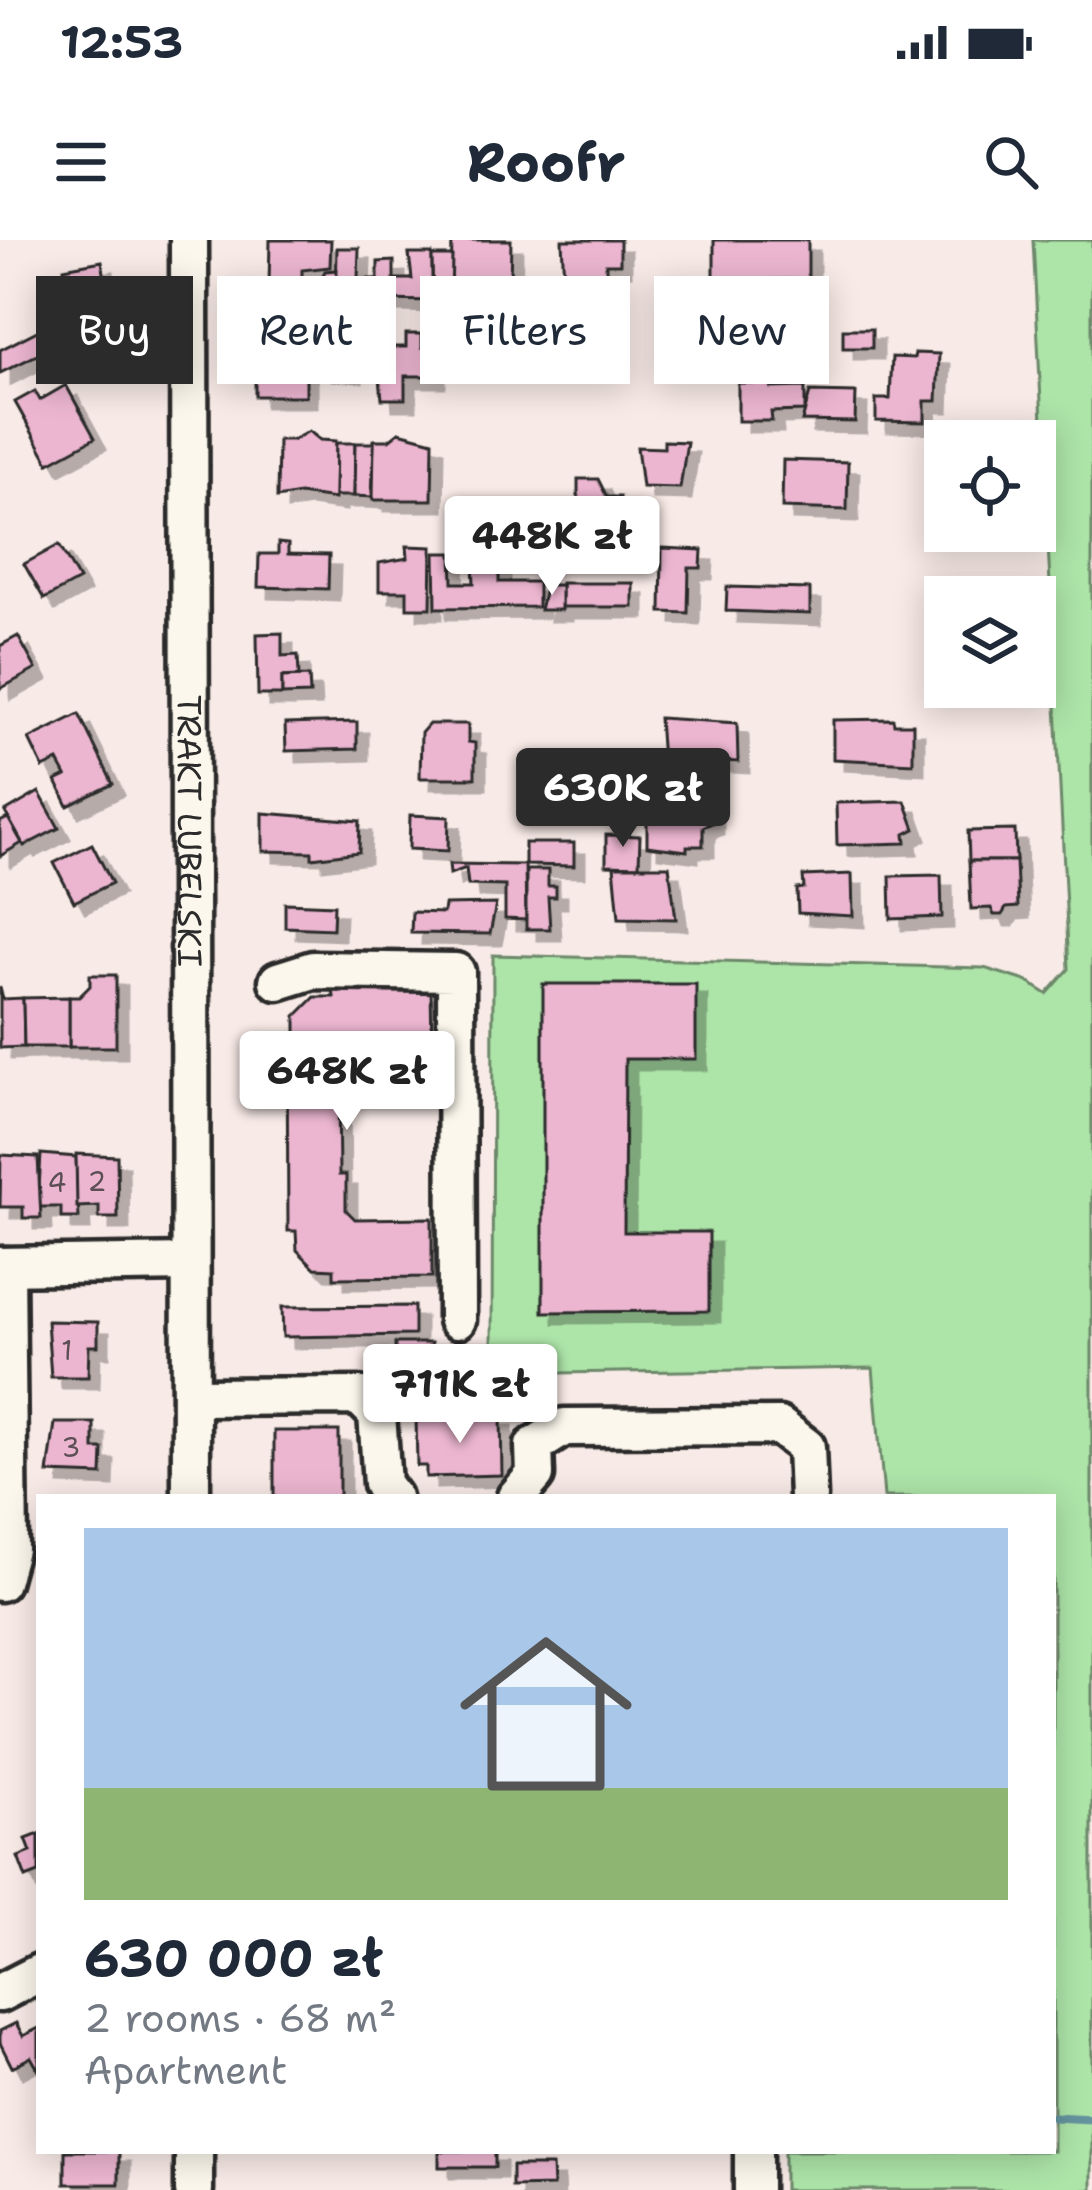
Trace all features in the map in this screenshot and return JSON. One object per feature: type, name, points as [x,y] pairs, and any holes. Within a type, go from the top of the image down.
[{"type":"street","name":"TRAKT LUBELSKI","points":[[189,240],[191,1494]]},
{"type":"street","points":[[278,981],[314,970],[456,972],[457,1320]]},
{"type":"street","points":[[0,1582],[9,1549],[3,1266],[189,1263]]},
{"type":"street","points":[[191,1397],[359,1396],[377,1414],[382,1484],[390,1494]]},
{"type":"street","points":[[519,1494],[535,1475],[534,1446],[564,1426],[779,1426],[806,1447],[808,1494]]},
{"type":"street","points":[[0,1993],[36,1974]]},
{"type":"street","points":[[194,2154],[194,2190]]},
{"type":"street","points":[[753,2154],[753,2190]]},
{"type":"green space","points":[[1033,240],[1092,240],[1092,2190],[784,2190],[784,2154],[1056,2154],[1056,1494],[884,1494],[873,1368],[492,1374],[493,955],[984,968],[1026,981],[1047,994],[1069,969],[1056,706],[1056,576],[1050,576],[1048,552],[1056,552],[1056,420],[1042,420]]},
{"type":"building","points":[[270,240],[331,240],[330,267],[302,270],[302,276],[269,276]]},
{"type":"building","points":[[452,240],[511,240],[510,276],[451,276]]},
{"type":"building","points":[[562,240],[620,240],[620,264],[606,264],[606,276],[564,276]]},
{"type":"building","points":[[714,240],[808,240],[808,276],[714,276]]},
{"type":"building","points":[[337,248],[359,248],[358,276],[336,276]]},
{"type":"building","points":[[409,254],[432,254],[432,276],[420,276],[420,301],[396,300],[396,279],[412,279]]},
{"type":"building","points":[[432,256],[452,256],[452,276],[432,276]]},
{"type":"building","points":[[102,261],[105,276],[66,276],[64,268]]},
{"type":"building","points":[[394,261],[394,276],[378,276],[378,262]]},
{"type":"building","points":[[843,329],[872,329],[872,348],[843,348]]},
{"type":"building","points":[[36,332],[36,355],[0,373],[0,350]]},
{"type":"building","points":[[406,334],[420,334],[420,376],[405,376],[405,399],[382,399],[381,384],[396,384],[396,347],[406,347]]},
{"type":"building","points":[[915,353],[939,354],[937,401],[925,401],[924,422],[876,421],[876,399],[890,399],[892,357],[914,358]]},
{"type":"building","points":[[255,384],[306,384],[306,396],[255,396]]},
{"type":"building","points":[[738,384],[805,387],[805,411],[771,412],[772,421],[738,421]]},
{"type":"building","points":[[66,385],[95,438],[49,463],[15,402],[35,391],[40,400]]},
{"type":"building","points":[[810,392],[856,393],[855,422],[802,421]]},
{"type":"building","points":[[309,431],[320,440],[336,441],[335,499],[299,494],[277,498],[278,440],[293,440]]},
{"type":"building","points":[[399,432],[433,441],[432,500],[373,500],[374,440],[389,440]]},
{"type":"building","points":[[664,441],[687,442],[680,488],[642,487],[637,447],[664,448]]},
{"type":"building","points":[[336,443],[355,443],[354,496],[335,496]]},
{"type":"building","points":[[355,443],[374,443],[372,497],[354,496]]},
{"type":"building","points":[[783,460],[848,462],[847,510],[782,508]]},
{"type":"building","points":[[578,479],[598,479],[607,497],[620,497],[620,518],[578,518]]},
{"type":"building","points":[[278,543],[288,544],[288,554],[329,555],[328,589],[258,587],[259,554],[278,554]]},
{"type":"building","points":[[59,545],[79,580],[44,599],[24,564]]},
{"type":"building","points":[[407,546],[432,547],[431,608],[407,608],[407,591],[379,591],[379,563],[408,558]]},
{"type":"building","points":[[662,548],[702,550],[701,568],[689,568],[688,613],[661,612]]},
{"type":"building","points":[[435,553],[452,553],[453,583],[474,583],[473,565],[499,564],[499,582],[538,582],[538,607],[436,608]]},
{"type":"building","points":[[561,583],[633,583],[633,607],[561,607]]},
{"type":"building","points":[[546,585],[561,585],[561,610],[540,610]]},
{"type":"building","points":[[727,587],[810,589],[810,614],[726,611]]},
{"type":"building","points":[[282,633],[282,656],[298,655],[299,676],[282,677],[282,695],[258,695],[257,634]]},
{"type":"building","points":[[18,636],[36,669],[0,689],[0,646]]},
{"type":"building","points":[[309,676],[310,694],[282,695],[282,677]]},
{"type":"building","points":[[79,714],[113,784],[68,806],[56,781],[66,776],[58,761],[43,768],[29,739]]},
{"type":"building","points":[[659,718],[737,723],[738,762],[648,763],[662,761]]},
{"type":"building","points":[[893,719],[894,724],[913,724],[913,763],[833,759],[833,720]]},
{"type":"building","points":[[357,722],[357,749],[286,751],[285,724]]},
{"type":"building","points":[[429,724],[468,724],[468,742],[475,743],[475,778],[420,778],[421,733]]},
{"type":"building","points":[[39,792],[59,828],[24,846],[5,812]]},
{"type":"building","points":[[905,801],[915,829],[905,834],[906,843],[837,845],[836,803]]},
{"type":"building","points":[[647,802],[703,802],[712,810],[712,823],[703,827],[703,846],[687,846],[687,851],[647,846]]},
{"type":"building","points":[[263,813],[360,821],[359,852],[312,858],[312,852],[263,851]]},
{"type":"building","points":[[410,815],[449,817],[448,851],[409,849]]},
{"type":"building","points":[[8,818],[22,843],[0,856],[0,822]]},
{"type":"building","points":[[1015,830],[1016,861],[969,861],[968,831]]},
{"type":"building","points":[[606,835],[640,836],[639,866],[606,865]]},
{"type":"building","points":[[525,843],[574,843],[574,866],[525,865]]},
{"type":"building","points":[[92,844],[112,883],[74,902],[54,863]]},
{"type":"building","points":[[969,861],[1016,861],[1018,907],[1006,908],[1002,915],[994,915],[991,908],[971,909]]},
{"type":"building","points":[[449,864],[525,865],[526,920],[505,919],[505,886],[468,885],[466,868],[450,874]]},
{"type":"building","points":[[614,866],[669,866],[676,919],[619,918]]},
{"type":"building","points":[[526,870],[548,870],[548,886],[556,886],[556,897],[548,897],[550,929],[526,929]]},
{"type":"building","points":[[852,874],[853,916],[798,913],[797,889],[804,888],[803,876]]},
{"type":"building","points":[[941,875],[942,917],[891,919],[890,876]]},
{"type":"building","points":[[285,903],[334,905],[333,929],[285,927]]},
{"type":"building","points":[[496,904],[490,934],[411,933],[412,912],[443,913],[444,905]]},
{"type":"building","points":[[90,975],[116,975],[116,1047],[69,1047],[69,997],[79,997],[90,986]]},
{"type":"building","points":[[543,984],[696,984],[696,1059],[625,1059],[624,1232],[709,1232],[709,1311],[543,1312]]},
{"type":"building","points":[[0,987],[3,999],[23,998],[24,1047],[0,1048]]},
{"type":"building","points":[[431,988],[432,1046],[354,1047],[345,1055],[346,1091],[338,1091],[339,1175],[346,1175],[346,1210],[355,1219],[432,1218],[432,1277],[334,1278],[334,1269],[315,1268],[297,1250],[296,1231],[288,1231],[287,1035],[296,1034],[296,1016],[315,997],[334,997],[333,989]]},
{"type":"building","points":[[69,997],[69,1047],[24,1047],[23,998]]},
{"type":"building","points":[[41,1154],[76,1157],[79,1218],[61,1218],[61,1207],[38,1207]]},
{"type":"building","points":[[76,1154],[117,1156],[118,1218],[99,1218],[99,1206],[77,1207]]},
{"type":"building","points":[[1,1155],[38,1157],[41,1218],[23,1218],[23,1207],[0,1207]]},
{"type":"building","points":[[414,1306],[414,1335],[283,1337],[282,1307]]},
{"type":"building","points":[[47,1321],[98,1322],[98,1346],[89,1346],[88,1377],[51,1377]]},
{"type":"building","points":[[395,1343],[431,1343],[431,1375],[395,1376]]},
{"type":"building","points":[[501,1415],[502,1475],[426,1477],[426,1466],[417,1466],[416,1417]]},
{"type":"building","points":[[55,1423],[94,1423],[94,1449],[103,1449],[102,1475],[48,1473]]},
{"type":"building","points":[[274,1431],[339,1431],[339,1494],[274,1494]]},
{"type":"building","points":[[36,1835],[36,1874],[26,1878],[18,1857],[31,1852],[26,1839]]},
{"type":"building","points":[[16,2023],[23,2036],[36,2030],[36,2066],[31,2057],[12,2067],[0,2043],[0,2031]]},
{"type":"building","points":[[65,2154],[119,2154],[119,2184],[65,2184]]},
{"type":"building","points":[[439,2154],[495,2154],[495,2167],[439,2167]]},
{"type":"building","points":[[512,2166],[552,2166],[553,2186],[512,2187]]},
{"type":"waterway","points":[[1056,2117],[1092,2119]]}]
